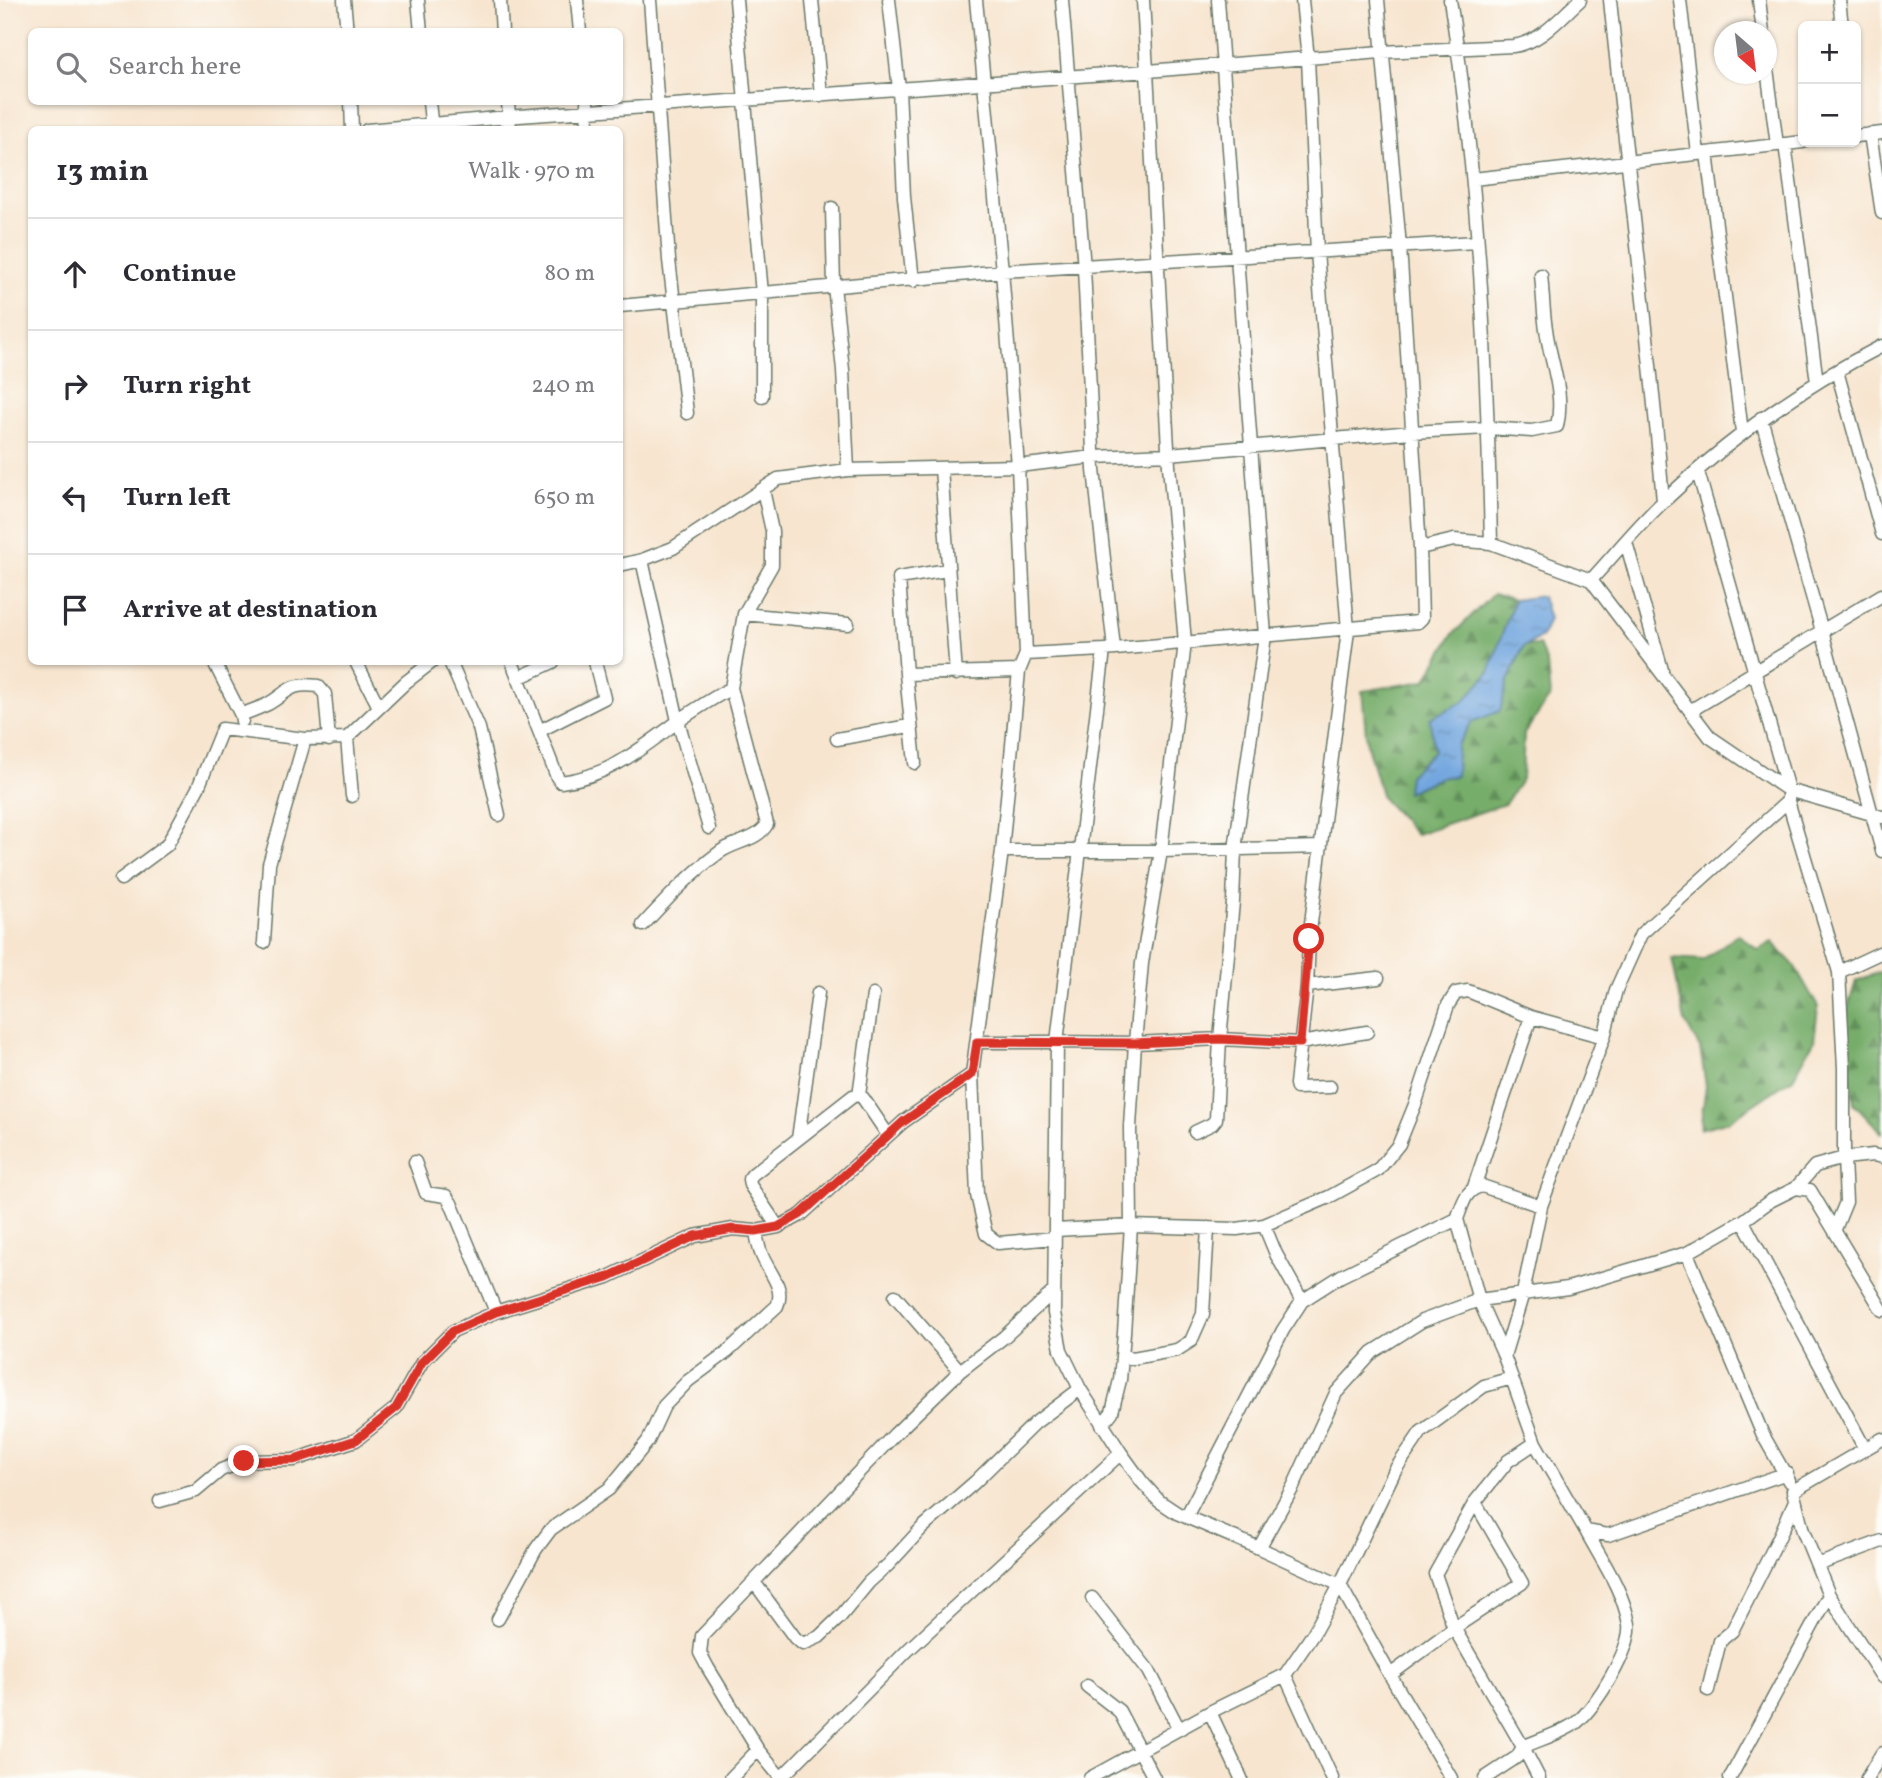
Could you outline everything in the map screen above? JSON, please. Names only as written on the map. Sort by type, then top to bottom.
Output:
[{"type":"street","points":[[344,0],[347,28]]},
{"type":"street","points":[[418,0],[421,28]]},
{"type":"street","points":[[499,0],[502,28]]},
{"type":"street","points":[[577,0],[580,28]]},
{"type":"street","points":[[650,0],[672,301],[687,413]]},
{"type":"street","points":[[736,0],[762,294],[762,396]]},
{"type":"street","points":[[812,0],[821,95]]},
{"type":"street","points":[[889,0],[899,89],[904,197],[913,281]]},
{"type":"street","points":[[976,0],[1018,466],[1026,654],[1020,671],[1002,852],[972,1074],[976,1195],[986,1234],[998,1243],[1131,1226],[1237,1229],[1264,1225],[1329,1197],[1378,1170],[1399,1144],[1448,1005],[1457,993],[1468,991],[1531,1017],[1604,1037]]},
{"type":"street","points":[[1062,0],[1084,268],[1094,457],[1109,649],[1079,852],[1057,1042],[1053,1292],[1061,1350],[1102,1425],[1159,1501],[1186,1517],[1340,1585],[1451,1778]]},
{"type":"street","points":[[1102,1425],[1112,1412],[1122,1356],[1131,1226],[1130,1127],[1142,963],[1161,851],[1185,642],[1169,454],[1143,0]]},
{"type":"street","points":[[1195,1132],[1212,1124],[1216,1119],[1220,1039],[1234,902],[1235,849],[1265,636],[1218,0]]},
{"type":"street","points":[[1302,0],[1308,59],[1317,252],[1348,630],[1309,939],[1307,986],[1296,1084],[1297,1088],[1330,1087]]},
{"type":"street","points":[[1026,654],[1348,630],[1418,622],[1422,618],[1420,548],[1400,247],[1378,0]]},
{"type":"street","points":[[1450,0],[1473,179],[1488,429],[1491,543]]},
{"type":"street","points":[[458,126],[510,124],[587,106],[657,107],[1381,52],[1524,45],[1536,39],[1580,0]]},
{"type":"street","points":[[1610,0],[1663,501]]},
{"type":"street","points":[[1680,0],[1742,432]]},
{"type":"street","points":[[1759,0],[1762,21]]},
{"type":"street","points":[[1839,0],[1841,21]]},
{"type":"street","points":[[1770,84],[1817,382]]},
{"type":"street","points":[[351,105],[352,126]]},
{"type":"street","points":[[429,105],[432,126]]},
{"type":"street","points":[[508,105],[510,124]]},
{"type":"street","points":[[587,106],[589,126]]},
{"type":"street","points":[[1876,134],[1882,212]]},
{"type":"street","points":[[1473,179],[1798,142]]},
{"type":"street","points":[[832,208],[834,286],[843,370],[848,470]]},
{"type":"street","points":[[623,306],[1002,271],[1476,242]]},
{"type":"street","points":[[623,564],[673,548],[778,479],[848,470],[1018,466],[1094,457],[1169,454],[1411,432],[1488,429],[1532,431],[1557,426],[1560,415],[1559,389],[1546,331],[1541,275]]},
{"type":"street","points":[[1591,580],[1663,501],[1742,432],[1817,382],[1882,345]]},
{"type":"street","points":[[1837,371],[1882,534]]},
{"type":"street","points":[[1761,418],[1877,816],[1882,851]]},
{"type":"street","points":[[941,468],[956,674]]},
{"type":"street","points":[[1698,471],[1839,972],[1846,1202],[1835,1229]]},
{"type":"street","points":[[643,925],[690,876],[722,850],[759,833],[766,824],[731,688],[744,614],[772,565],[772,531],[763,490]]},
{"type":"street","points":[[1420,548],[1454,540],[1491,543],[1591,580],[1710,737],[1788,796],[1877,816]]},
{"type":"street","points":[[1626,542],[1664,677]]},
{"type":"street","points":[[642,560],[678,721],[709,828]]},
{"type":"street","points":[[915,763],[909,726],[899,578],[947,570]]},
{"type":"street","points":[[1690,711],[1882,595]]},
{"type":"street","points":[[744,614],[848,624]]},
{"type":"street","points":[[216,665],[242,715],[243,732]]},
{"type":"street","points":[[358,665],[379,707]]},
{"type":"street","points":[[451,665],[479,728],[499,816]]},
{"type":"street","points":[[513,665],[561,782],[614,767],[678,721],[731,688]]},
{"type":"street","points":[[518,678],[546,665]]},
{"type":"street","points":[[538,730],[604,698],[596,665]]},
{"type":"street","points":[[121,878],[167,845],[198,788],[222,729],[329,740],[347,738],[419,666]]},
{"type":"street","points":[[906,674],[1020,671]]},
{"type":"street","points":[[242,715],[269,704],[285,690],[304,684],[318,686],[325,694],[329,740]]},
{"type":"street","points":[[837,739],[909,726]]},
{"type":"street","points":[[264,942],[269,864],[304,738]]},
{"type":"street","points":[[347,738],[352,796]]},
{"type":"street","points":[[1504,1356],[1523,1293],[1541,1206],[1604,1037],[1616,990],[1641,934],[1788,796]]},
{"type":"street","points":[[1002,852],[1321,847]]},
{"type":"street","points":[[1839,972],[1882,952]]},
{"type":"street","points":[[1307,986],[1378,978]]},
{"type":"street","points":[[798,1139],[818,993]]},
{"type":"street","points":[[873,995],[859,1095],[888,1135]]},
{"type":"street","points":[[1485,1778],[1517,1757],[1524,1747],[1577,1722],[1592,1705],[1621,1659],[1629,1627],[1620,1594],[1535,1443],[1504,1356],[1479,1300],[1457,1219],[1467,1193],[1474,1187],[1531,1017]]},
{"type":"street","points":[[977,1042],[1135,1043],[1220,1039],[1300,1043],[1367,1032]]},
{"type":"street","points":[[160,1501],[196,1491],[221,1470],[244,1461],[294,1460],[356,1440],[396,1408],[422,1362],[453,1331],[496,1312],[608,1277],[695,1236],[733,1229],[756,1231],[778,1227],[801,1214],[903,1122],[972,1074]]},
{"type":"street","points":[[778,1227],[750,1185],[749,1179],[853,1096],[859,1095]]},
{"type":"street","points":[[1259,1548],[1293,1486],[1336,1393],[1373,1352],[1412,1327],[1479,1300],[1568,1288],[1687,1253],[1743,1221],[1770,1201],[1796,1188],[1815,1166],[1844,1158],[1874,1155],[1882,1157]]},
{"type":"street","points":[[415,1162],[426,1193],[446,1196],[451,1203],[496,1312]]},
{"type":"street","points":[[1474,1187],[1482,1186],[1541,1206]]},
{"type":"street","points":[[1796,1188],[1810,1190],[1882,1310]]},
{"type":"street","points":[[1186,1517],[1283,1330],[1302,1301],[1341,1276],[1457,1219]]},
{"type":"street","points":[[1743,1221],[1865,1449]]},
{"type":"street","points":[[1264,1225],[1276,1254],[1302,1301]]},
{"type":"street","points":[[1122,1356],[1132,1358],[1177,1350],[1191,1341],[1203,1314],[1208,1228]]},
{"type":"street","points":[[498,1619],[536,1549],[551,1529],[609,1489],[648,1441],[664,1406],[688,1381],[727,1352],[777,1306],[781,1298],[779,1289],[761,1255],[756,1231]]},
{"type":"street","points":[[1687,1253],[1763,1435],[1787,1473],[1793,1497],[1829,1595],[1882,1677]]},
{"type":"street","points":[[1053,1292],[1004,1337],[960,1371],[895,1434],[702,1636],[700,1653],[758,1750],[781,1778],[908,1650],[1121,1453]]},
{"type":"street","points":[[895,1296],[960,1371]]},
{"type":"street","points":[[1090,1778],[1210,1712],[1285,1675],[1313,1634],[1340,1585],[1395,1470],[1421,1432],[1484,1386],[1512,1378]]},
{"type":"street","points":[[754,1582],[795,1638],[803,1644],[810,1642],[840,1617],[869,1582],[922,1528],[975,1482],[1035,1423],[1080,1389]]},
{"type":"street","points":[[1707,1690],[1720,1642],[1732,1631],[1782,1533],[1793,1497],[1882,1439]]},
{"type":"street","points":[[1535,1443],[1508,1461],[1475,1502],[1434,1574],[1454,1628],[1524,1747],[1539,1778]]},
{"type":"street","points":[[1586,1531],[1608,1535],[1787,1473]]},
{"type":"street","points":[[1390,1675],[1522,1583],[1475,1502]]},
{"type":"street","points":[[1817,1565],[1882,1541]]},
{"type":"street","points":[[1730,1778],[1829,1595]]},
{"type":"street","points":[[1092,1598],[1149,1671],[1179,1729]]},
{"type":"street","points":[[1285,1675],[1332,1778]]},
{"type":"street","points":[[1087,1686],[1119,1711],[1154,1778]]},
{"type":"street","points":[[1210,1712],[1241,1778]]},
{"type":"street","points":[[732,1778],[758,1750]]},
{"type":"street","points":[[1867,1778],[1882,1753]]},
{"type":"green space","points":[[1493,594],[1514,600],[1489,673],[1463,702],[1430,718],[1434,751],[1409,775],[1408,792],[1441,777],[1455,776],[1457,745],[1472,721],[1500,710],[1507,683],[1524,646],[1539,645],[1547,663],[1550,697],[1524,734],[1522,779],[1505,804],[1416,834],[1382,798],[1367,745],[1362,691],[1425,681],[1452,635]]},
{"type":"green space","points":[[1738,934],[1758,950],[1772,942],[1794,965],[1818,1007],[1814,1041],[1793,1078],[1729,1121],[1700,1129],[1706,1086],[1700,1048],[1685,1022],[1672,958],[1703,960]]},
{"type":"green space","points":[[1882,971],[1882,1133],[1854,1103],[1842,1026],[1856,981]]},
{"type":"water","points":[[1542,596],[1549,619],[1542,637],[1523,647],[1507,683],[1500,711],[1472,722],[1457,745],[1456,776],[1441,777],[1407,792],[1409,775],[1434,751],[1430,718],[1463,702],[1489,673],[1514,600]]},
{"type":"route","points":[[244,1461],[294,1460],[356,1440],[396,1408],[422,1362],[453,1331],[496,1312],[608,1277],[695,1236],[733,1229],[756,1231],[778,1227],[801,1214],[903,1122],[972,1074],[977,1042],[1135,1043],[1220,1039],[1300,1043],[1309,939]]}]
